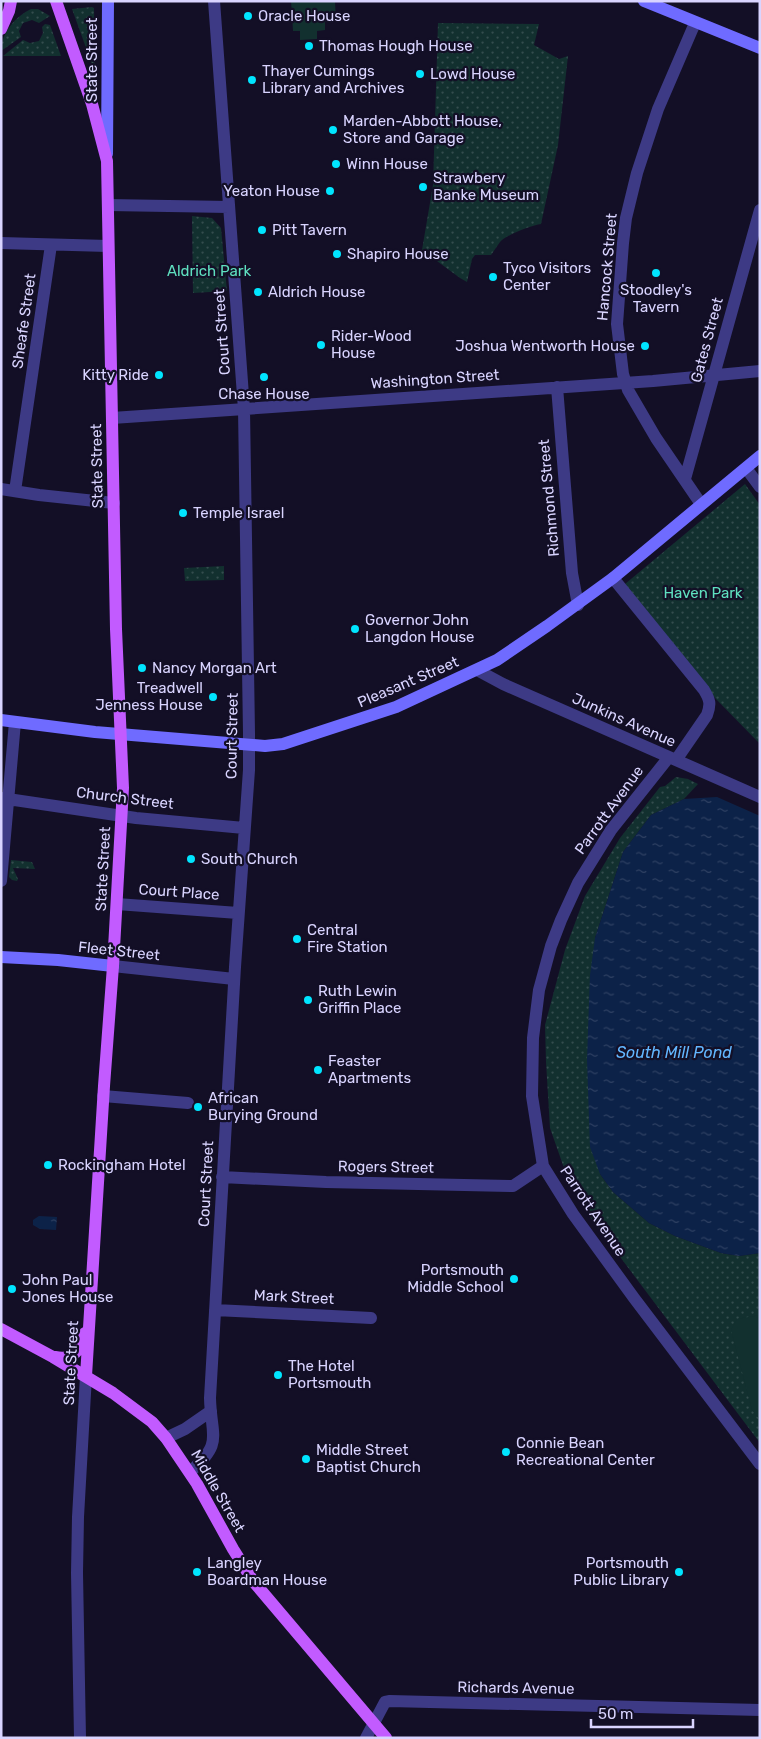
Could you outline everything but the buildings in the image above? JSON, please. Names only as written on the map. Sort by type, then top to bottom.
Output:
[{"type":"main road","points":[[1,29],[10,6],[15,6],[24,1]]},
{"type":"main road","name":"State Street","points":[[86,1376],[123,788],[120,734],[108,246],[108,1]]},
{"type":"main road","points":[[53,2],[92,104],[107,161]]},
{"type":"main road","points":[[649,2],[760,48]]},
{"type":"main road","name":"Pleasant Street","points":[[1,720],[120,734],[249,746],[274,746],[368,718],[418,698],[497,660],[613,578],[760,456]]},
{"type":"main road","name":"Fleet Street","points":[[1,957],[58,960],[113,966]]},
{"type":"main road","points":[[53,1357],[64,1359],[72,1356],[80,1348],[90,1321]]},
{"type":"main road","name":"Middle Street","points":[[1,1330],[86,1376],[130,1404],[152,1422],[190,1472],[253,1581],[386,1738]]},
{"type":"street","name":"Court Street","points":[[190,1472],[204,1459],[214,1443],[210,1411],[215,1310],[238,913],[249,770],[244,409],[214,1]]},
{"type":"street","name":"Hancock Street","points":[[696,23],[658,108],[642,155],[626,218],[617,324],[625,382],[651,430],[700,504]]},
{"type":"street","points":[[108,205],[229,207]]},
{"type":"street","name":"Gates Street","points":[[685,479],[760,210]]},
{"type":"street","points":[[1,243],[108,246]]},
{"type":"street","name":"Sheafe Street","points":[[15,491],[51,244]]},
{"type":"street","name":"Washington Street","points":[[112,418],[625,382],[653,382],[760,371]]},
{"type":"street","name":"Richmond Street","points":[[557,388],[572,573],[578,604]]},
{"type":"street","points":[[746,468],[760,488]]},
{"type":"street","points":[[1,489],[114,503]]},
{"type":"street","name":"Parrott Avenue","points":[[613,578],[704,690],[710,700],[710,707],[707,715],[672,759],[631,804],[601,846],[578,884],[560,920],[539,990],[532,1061],[532,1096],[543,1166],[573,1214],[760,1464]]},
{"type":"street","name":"Junkins Avenue","points":[[476,670],[503,684],[760,797]]},
{"type":"street","points":[[1,881],[5,798],[15,722]]},
{"type":"street","name":"Church Street","points":[[5,798],[122,816],[244,828]]},
{"type":"street","name":"Court Place","points":[[117,904],[238,913]]},
{"type":"street","name":"Fleet Street","points":[[113,966],[234,979]]},
{"type":"street","points":[[104,1096],[188,1103]]},
{"type":"street","name":"Rogers Street","points":[[222,1177],[326,1182],[513,1186],[543,1166]]},
{"type":"street","name":"Mark Street","points":[[215,1310],[370,1318]]},
{"type":"street","name":"State Street","points":[[80,1738],[77,1573],[78,1509],[86,1376]]},
{"type":"street","points":[[166,1438],[185,1429],[210,1411]]},
{"type":"street","name":"Richards Avenue","points":[[373,1724],[384,1702],[390,1701],[760,1710]]},
{"type":"street","points":[[366,1738],[373,1724]]},
{"type":"green space","points":[[291,1],[335,1],[336,22],[325,22],[325,30],[317,31],[317,39],[300,40],[300,31],[293,31]]},
{"type":"green space","points":[[94,8],[95,66],[93,67],[72,9]]},
{"type":"green space","points":[[31,9],[38,9],[50,16],[39,23],[32,20],[23,23],[19,31],[21,37],[1,51],[4,38],[10,26]]},
{"type":"green space","points":[[438,23],[539,24],[534,45],[559,59],[568,56],[558,145],[541,224],[508,236],[500,242],[491,255],[475,255],[472,259],[467,282],[422,250],[433,185]]},
{"type":"green space","points":[[45,24],[50,25],[61,56],[3,56],[23,40],[30,43],[39,41],[43,33],[42,27]]},
{"type":"green space","name":"Aldrich Park","points":[[192,216],[212,218],[221,228],[227,291],[193,293]]},
{"type":"green space","name":"Haven Park","points":[[745,484],[760,505],[760,744],[715,698],[625,584]]},
{"type":"green space","points":[[224,566],[224,580],[185,581],[184,568]]},
{"type":"green space","points":[[676,777],[688,779],[698,784],[684,799],[651,815],[623,852],[595,938],[600,1174],[613,1192],[649,1223],[675,1236],[721,1253],[739,1256],[760,1253],[760,1443],[584,1209],[564,1168],[550,1128],[545,1025],[565,950],[585,896],[620,838],[660,787],[665,786]]},
{"type":"green space","points":[[11,860],[32,862],[35,869],[13,868],[18,879],[17,881],[12,880],[9,877]]},
{"type":"green space","points":[[760,1315],[760,1420],[752,1410],[731,1330],[737,1319]]},
{"type":"water","name":"South Mill Pond","points":[[717,797],[760,816],[760,1253],[739,1256],[721,1253],[675,1236],[649,1223],[613,1192],[600,1174],[590,1147],[587,1060],[590,975],[595,938],[623,852],[651,815],[684,799]]},
{"type":"water","points":[[39,1216],[57,1217],[56,1230],[40,1229],[33,1225],[33,1220]]},
{"type":"place","name":"Oracle House","points":[[248,16]]},
{"type":"place","name":"Thomas Hough House","points":[[309,46]]},
{"type":"place","name":"Lowd House","points":[[420,74]]},
{"type":"place","name":"Thayer Cumings Library and Archives","points":[[252,80]]},
{"type":"place","name":"Marden-Abbott House, Store and Garage","points":[[333,130]]},
{"type":"place","name":"Winn House","points":[[336,164]]},
{"type":"place","name":"Strawbery Banke Museum","points":[[423,187]]},
{"type":"place","name":"Yeaton House","points":[[330,191]]},
{"type":"place","name":"Pitt Tavern","points":[[262,230]]},
{"type":"place","name":"Shapiro House","points":[[337,254]]},
{"type":"place","name":"Stoodley's Tavern","points":[[656,273]]},
{"type":"place","name":"Tyco Visitors Center","points":[[493,277]]},
{"type":"place","name":"Aldrich House","points":[[258,292]]},
{"type":"place","name":"Rider-Wood House","points":[[321,345]]},
{"type":"place","name":"Joshua Wentworth House","points":[[645,346]]},
{"type":"place","name":"Kitty Ride","points":[[159,375]]},
{"type":"place","name":"Chase House","points":[[264,377]]},
{"type":"place","name":"Temple Israel","points":[[183,513]]},
{"type":"place","name":"Governor John Langdon House","points":[[355,629]]},
{"type":"place","name":"Nancy Morgan Art","points":[[142,668]]},
{"type":"place","name":"Treadwell Jenness House","points":[[213,697]]},
{"type":"place","name":"South Church","points":[[191,859]]},
{"type":"place","name":"Central Fire Station","points":[[297,939]]},
{"type":"place","name":"Ruth Lewin Griffin Place","points":[[308,1000]]},
{"type":"place","name":"Feaster Apartments","points":[[318,1070]]},
{"type":"place","name":"African Burying Ground","points":[[198,1107]]},
{"type":"place","name":"Rockingham Hotel","points":[[48,1165]]},
{"type":"place","name":"Portsmouth Middle School","points":[[514,1279]]},
{"type":"place","name":"John Paul Jones House","points":[[12,1289]]},
{"type":"place","name":"The Hotel Portsmouth","points":[[278,1375]]},
{"type":"place","name":"Connie Bean Recreational Center","points":[[506,1452]]},
{"type":"place","name":"Middle Street Baptist Church","points":[[306,1459]]},
{"type":"place","name":"Langley Boardman House","points":[[197,1572]]},
{"type":"place","name":"Portsmouth Public Library","points":[[679,1572]]}]
